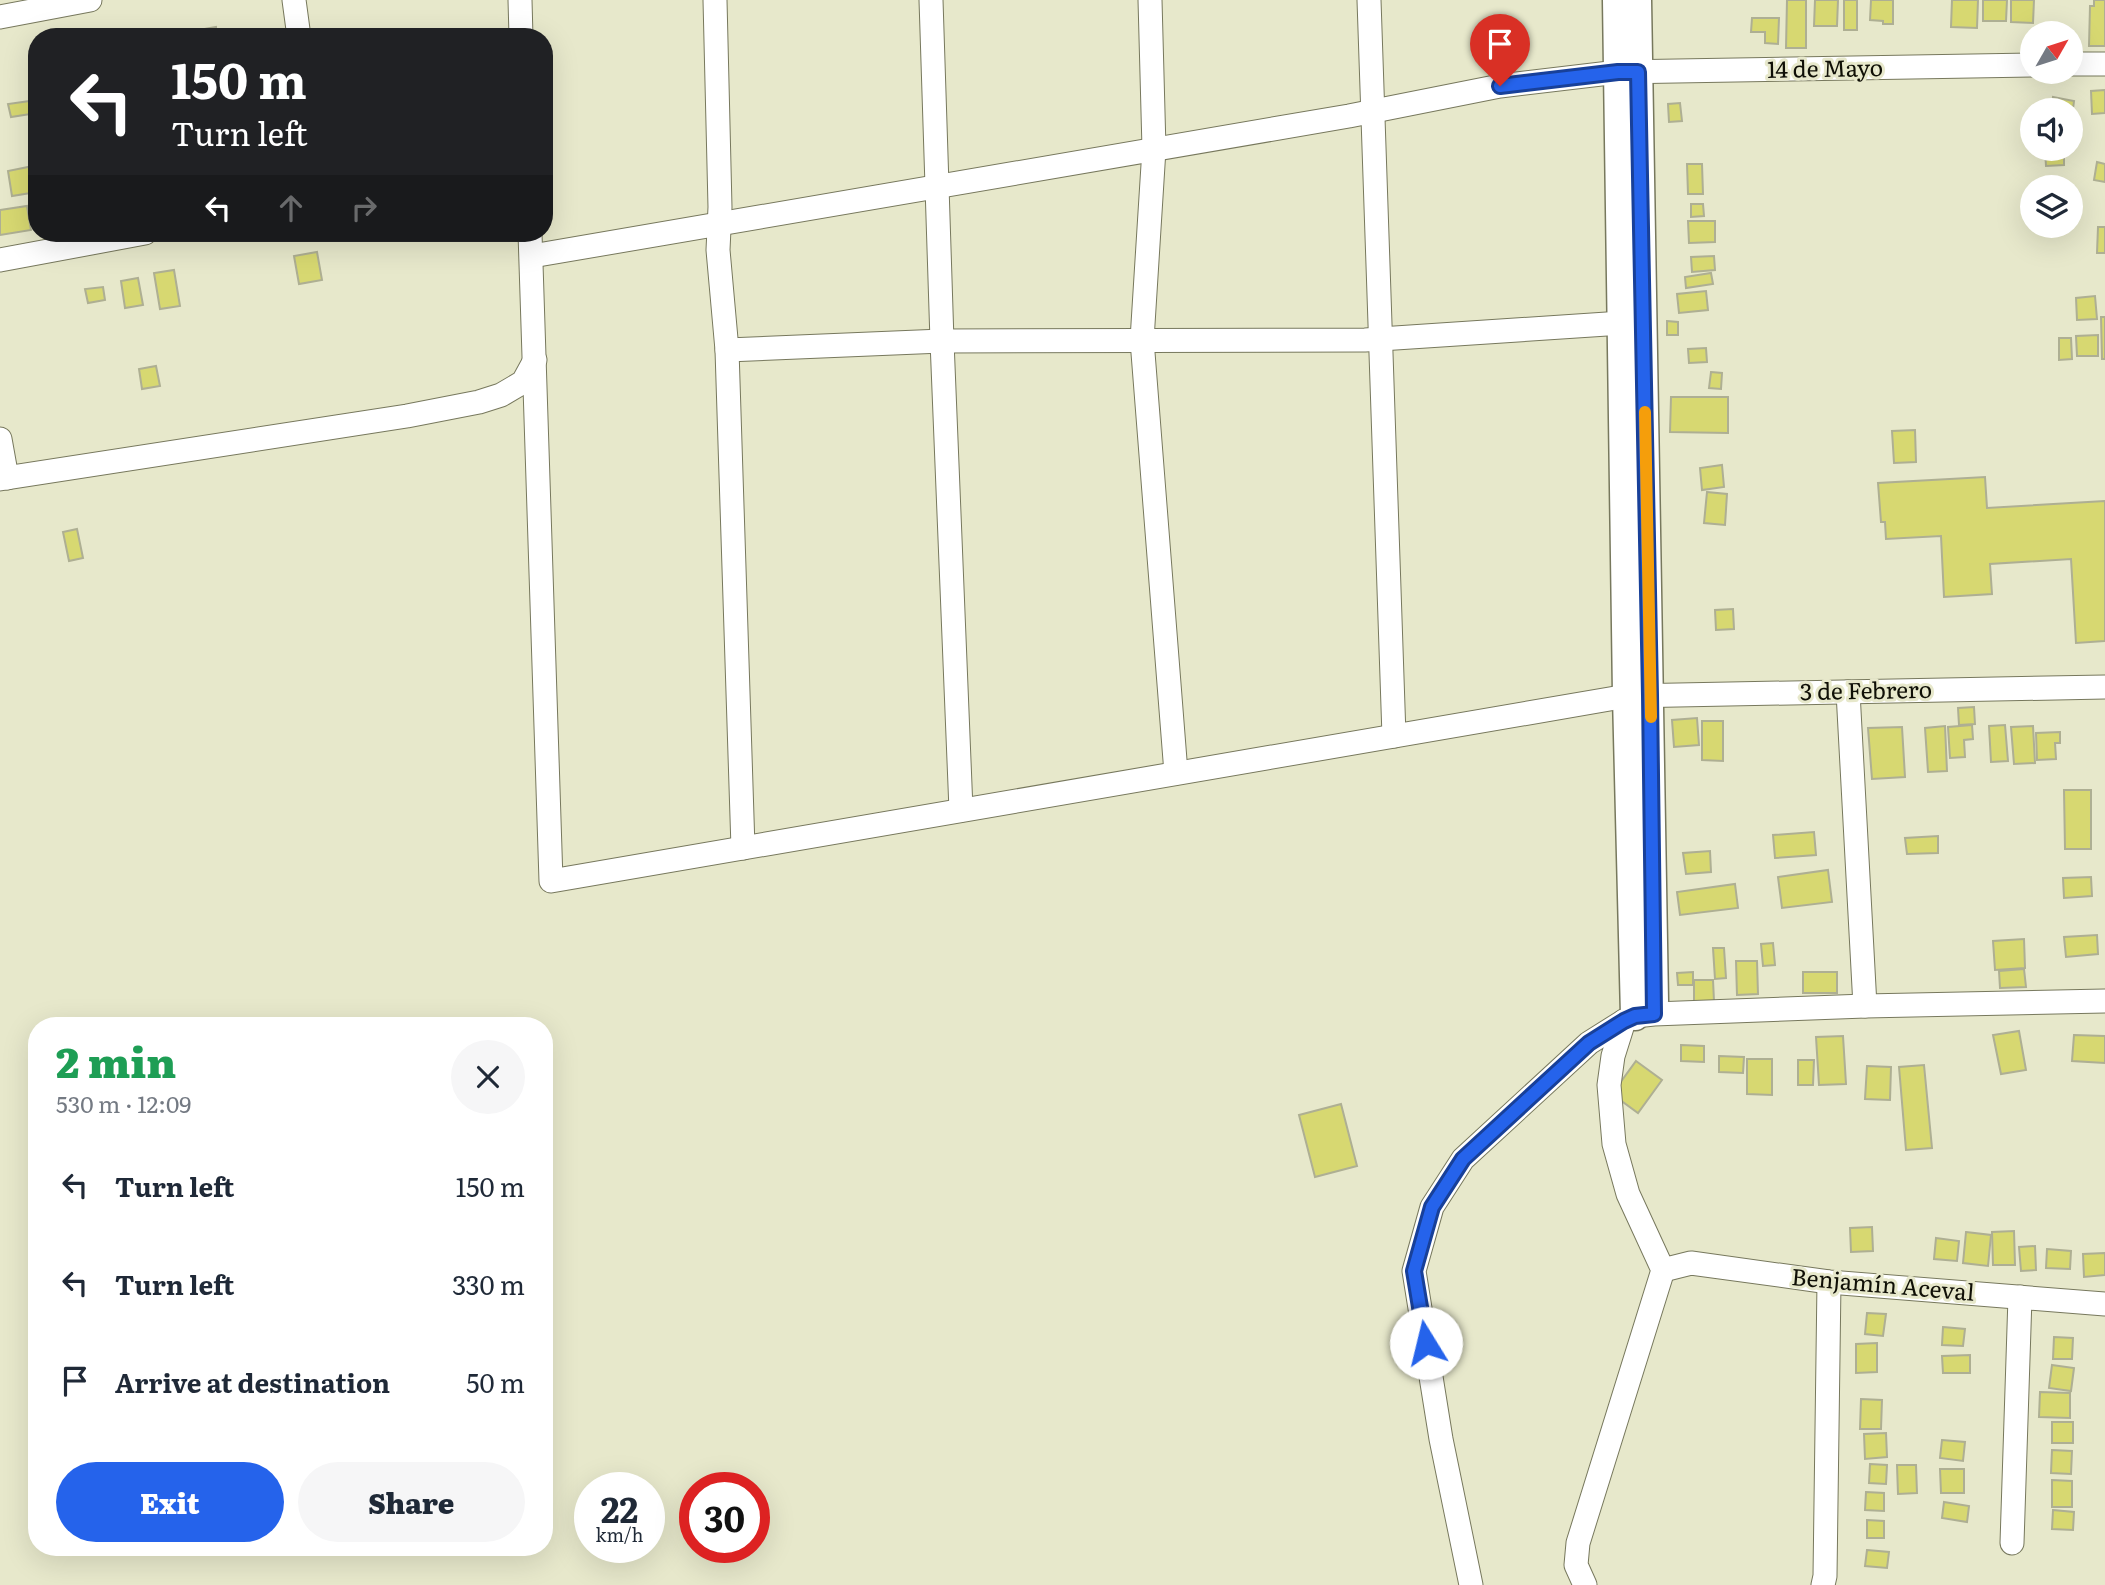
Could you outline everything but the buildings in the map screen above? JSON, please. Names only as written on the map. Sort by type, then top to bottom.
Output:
[{"type":"street","points":[[0,16],[90,0]]},
{"type":"street","points":[[294,0],[298,28]]},
{"type":"street","points":[[520,0],[521,28]]},
{"type":"street","points":[[715,0],[718,250],[727,350],[743,848]]},
{"type":"street","points":[[931,0],[961,810]]},
{"type":"street","points":[[1150,0],[1154,149],[1142,340],[1176,773]]},
{"type":"street","points":[[1370,0],[1394,736]]},
{"type":"street","points":[[1585,1585],[1576,1565],[1578,1544],[1663,1270],[1628,1194],[1614,1144],[1609,1085],[1613,1056],[1638,1017],[1639,695],[1628,72],[1617,0]]},
{"type":"street","points":[[1637,0],[1628,72],[1622,323],[1639,695]]},
{"type":"street","points":[[2083,64],[2105,64]]},
{"type":"street","name":"14 de Mayo","points":[[531,256],[1373,111],[1500,86],[1628,72],[2020,65]]},
{"type":"street","points":[[0,260],[97,242]]},
{"type":"street","points":[[0,439],[4,478],[407,416],[480,402],[501,395],[523,382],[535,360],[530,242]]},
{"type":"street","points":[[727,350],[942,341],[1381,339],[1622,323]]},
{"type":"street","name":"3 de Febrero","points":[[535,360],[551,881],[1639,695],[2105,687]]},
{"type":"street","points":[[1848,692],[1865,1006]]},
{"type":"street","points":[[1471,1585],[1441,1439],[1414,1271],[1432,1207],[1463,1159],[1589,1043],[1638,1017],[1865,1006],[2105,1002]]},
{"type":"street","name":"Benjamín Aceval","points":[[1663,1270],[1691,1263],[1829,1282],[2105,1304]]},
{"type":"street","points":[[1823,1585],[1829,1282]]},
{"type":"street","points":[[2012,1542],[2020,1297]]},
{"type":"slow traffic","points":[[1645,412],[1651,717]]},
{"type":"route","points":[[1426,1343],[1414,1271],[1432,1207],[1463,1159],[1589,1043],[1635,1016],[1654,1014],[1638,72],[1500,86]]}]
